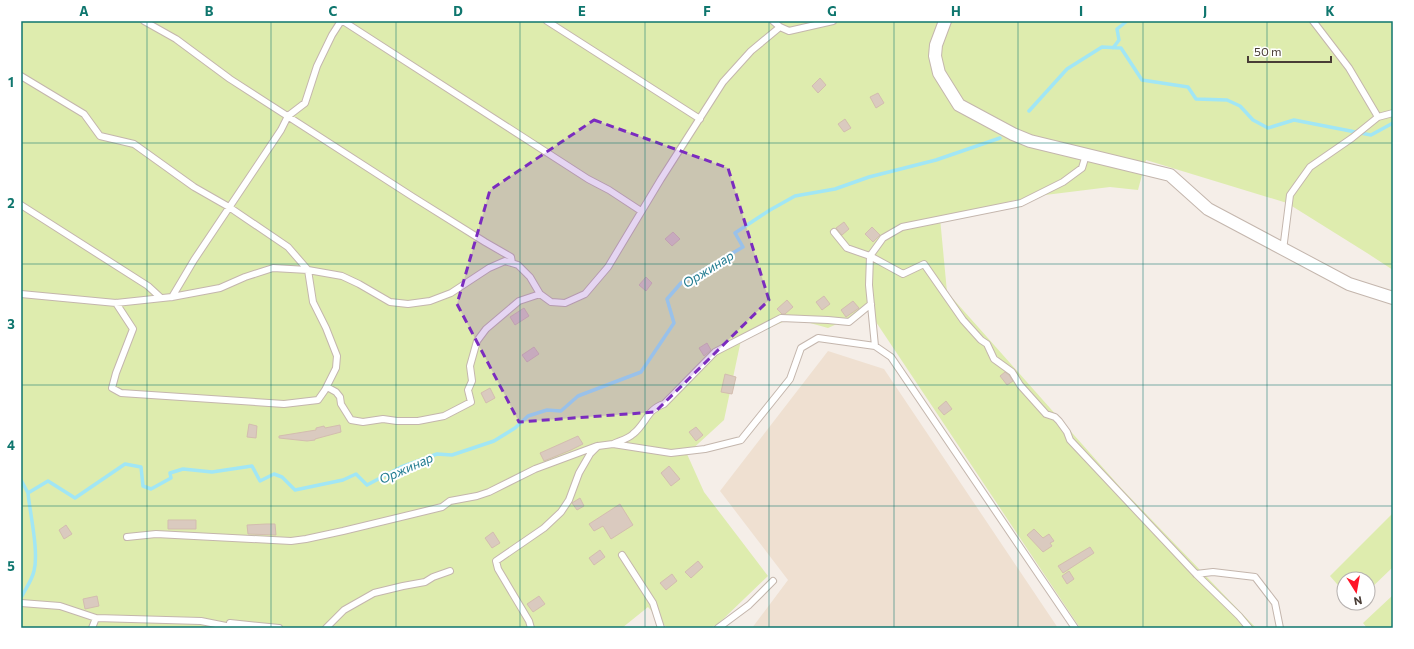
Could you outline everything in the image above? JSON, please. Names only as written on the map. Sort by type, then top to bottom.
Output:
[{"type":"street","points":[[945,21],[936,45],[935,56],[939,73],[959,105],[1013,134],[1030,141],[1170,175],[1208,209],[1349,284],[1393,298]]},
{"type":"lane","points":[[144,21],[176,39],[230,79],[413,197],[511,257],[512,263]]},
{"type":"lane","points":[[172,297],[194,260],[281,130],[288,116],[304,103],[317,66],[332,35],[342,21],[582,175],[609,190],[641,211]]},
{"type":"lane","points":[[547,21],[700,119]]},
{"type":"lane","points":[[773,21],[780,28],[789,31],[833,21]]},
{"type":"lane","points":[[1313,21],[1349,68],[1378,117]]},
{"type":"lane","points":[[22,295],[116,303],[172,297],[220,288],[245,277],[273,268],[308,270],[342,276],[390,302],[408,304],[430,301],[450,293],[489,268],[505,261],[518,265],[530,277],[540,294],[551,302],[565,303],[585,294],[608,267],[641,211],[723,82],[751,51],[780,28]]},
{"type":"lane","points":[[21,76],[84,114],[100,136],[134,144],[194,187],[229,207],[288,247],[308,270],[313,302],[326,328],[337,356],[336,368],[327,387],[318,400],[284,404],[121,393],[112,388],[116,372],[132,329],[116,303]]},
{"type":"lane","points":[[1283,250],[1290,194],[1310,167],[1352,138],[1378,117],[1393,114]]},
{"type":"lane","points":[[875,346],[869,285],[870,256],[883,238],[902,227],[1021,204],[1063,182],[1082,168],[1086,155]]},
{"type":"lane","points":[[21,205],[148,286],[161,298]]},
{"type":"lane","points":[[834,232],[847,248],[870,256],[903,274],[924,264],[963,320],[980,340],[986,344],[994,359],[1012,372],[1020,385],[1046,414],[1055,417],[1064,427],[1070,440],[1249,628]]},
{"type":"lane","points":[[327,387],[336,392],[340,397],[341,404],[351,420],[363,422],[383,419],[418,420],[444,416],[471,402],[468,390],[472,381],[470,366],[477,341],[486,329],[520,302],[540,294]]},
{"type":"lane","points":[[613,444],[633,435],[656,406],[664,404],[715,352],[781,318],[849,322],[871,304]]},
{"type":"lane","points":[[127,537],[156,534],[291,541],[306,539],[394,520],[442,507],[450,501],[477,496],[489,492],[536,469],[598,446],[613,444],[671,453],[705,449],[740,440],[790,379],[800,348],[818,338],[875,346],[891,357],[1075,628]]},
{"type":"lane","points":[[530,628],[529,621],[498,570],[496,561],[544,528],[561,512],[569,500],[580,473],[590,454],[598,446]]},
{"type":"lane","points":[[622,555],[654,603],[661,628]]},
{"type":"lane","points":[[326,628],[344,610],[374,593],[425,582],[433,577],[450,571]]},
{"type":"lane","points":[[1196,574],[1213,572],[1255,578],[1275,603],[1280,628]]},
{"type":"lane","points":[[718,628],[749,605],[774,581]]},
{"type":"lane","points":[[21,603],[60,606],[96,618],[201,621],[279,628]]},
{"type":"lane","points":[[92,628],[96,618]]},
{"type":"lane","points":[[201,621],[236,628]]},
{"type":"highlighted area","points":[[594,120],[728,168],[769,300],[655,412],[519,422],[457,304],[490,190]]},
{"type":"shaded area","points":[[828,351],[884,369],[1058,628],[752,628],[788,580],[720,491]]},
{"type":"green space","points":[[21,21],[1393,21],[1393,270],[1287,203],[1146,160],[1138,190],[1110,187],[1029,197],[940,218],[947,292],[1121,488],[1256,628],[1080,628],[868,310],[828,328],[792,318],[741,340],[724,420],[687,454],[704,492],[768,576],[718,624],[710,628],[667,628],[648,607],[622,628],[21,628]]},
{"type":"green space","points":[[1393,513],[1393,567],[1376,583],[1376,571],[1336,571],[1336,583],[1330,576]]},
{"type":"green space","points":[[1393,595],[1393,628],[1367,628],[1363,623]]},
{"type":"building","points":[[820,78],[826,85],[818,93],[812,86]]},
{"type":"building","points":[[878,93],[884,103],[876,108],[870,97]]},
{"type":"building","points":[[845,119],[851,128],[844,132],[838,124]]},
{"type":"building","points":[[844,222],[849,229],[842,235],[836,228]]},
{"type":"building","points":[[872,227],[880,235],[873,242],[865,234]]},
{"type":"building","points":[[673,232],[680,239],[672,246],[665,239]]},
{"type":"building","points":[[646,277],[652,283],[646,291],[639,285]]},
{"type":"building","points":[[824,296],[830,304],[822,310],[816,302]]},
{"type":"building","points":[[787,300],[793,307],[785,314],[782,314],[777,309]]},
{"type":"building","points":[[853,301],[859,308],[846,317],[841,310]]},
{"type":"building","points":[[524,308],[529,316],[515,325],[510,317]]},
{"type":"building","points":[[707,343],[711,350],[704,356],[699,348]]},
{"type":"building","points":[[534,347],[539,354],[527,362],[522,355]]},
{"type":"building","points":[[1005,372],[1013,381],[1007,385],[1000,376]]},
{"type":"building","points":[[725,374],[736,377],[732,394],[721,392]]},
{"type":"building","points":[[490,388],[495,398],[486,403],[481,393]]},
{"type":"building","points":[[946,401],[952,409],[944,415],[938,408]]},
{"type":"building","points":[[249,424],[257,426],[256,438],[247,437]]},
{"type":"building","points":[[340,425],[341,432],[315,440],[307,441],[279,438],[279,436],[316,430],[316,428],[324,426],[325,428]]},
{"type":"building","points":[[696,427],[703,435],[696,441],[689,432]]},
{"type":"building","points":[[578,436],[583,444],[544,461],[540,453]]},
{"type":"building","points":[[669,466],[680,479],[671,486],[661,473]]},
{"type":"building","points":[[580,498],[584,506],[577,510],[572,503]]},
{"type":"building","points":[[620,504],[633,525],[611,539],[603,526],[594,531],[589,524]]},
{"type":"building","points":[[168,520],[196,520],[196,529],[168,529]]},
{"type":"building","points":[[275,524],[276,535],[248,534],[247,525]]},
{"type":"building","points":[[66,525],[72,534],[64,539],[59,530]]},
{"type":"building","points":[[1034,529],[1043,538],[1049,534],[1054,541],[1050,543],[1052,546],[1043,552],[1027,535]]},
{"type":"building","points":[[493,532],[500,543],[492,548],[485,538]]},
{"type":"building","points":[[1090,547],[1094,553],[1063,573],[1058,566]]},
{"type":"building","points":[[600,550],[605,557],[594,565],[589,558]]},
{"type":"building","points":[[698,561],[703,567],[691,578],[685,572]]},
{"type":"building","points":[[1069,571],[1074,579],[1067,584],[1062,576]]},
{"type":"building","points":[[672,574],[677,581],[666,590],[660,583]]},
{"type":"building","points":[[97,596],[99,606],[85,609],[83,599]]},
{"type":"building","points":[[539,596],[545,604],[533,612],[527,604]]},
{"type":"waterway","points":[[1113,48],[1119,40],[1117,29],[1127,21]]},
{"type":"waterway","points":[[1029,111],[1067,69],[1102,47],[1121,48],[1142,80],[1188,87],[1196,99],[1227,100],[1240,106],[1253,120],[1268,128],[1294,120],[1371,135],[1393,123]]},
{"type":"waterway","name":"Оржинар","points":[[21,480],[28,493],[48,481],[75,498],[125,464],[141,467],[143,486],[151,489],[171,478],[170,473],[183,469],[212,472],[252,466],[260,481],[274,474],[282,477],[295,490],[343,480],[356,474],[367,485],[401,467],[437,454],[452,455],[494,441],[515,428],[528,416],[547,410],[561,411],[578,396],[641,372],[674,323],[667,299],[681,283],[743,247],[735,233],[770,210],[795,196],[835,189],[869,177],[936,160],[1000,138]]},
{"type":"waterway","points":[[22,596],[32,578],[35,563],[35,543],[28,493]]}]
